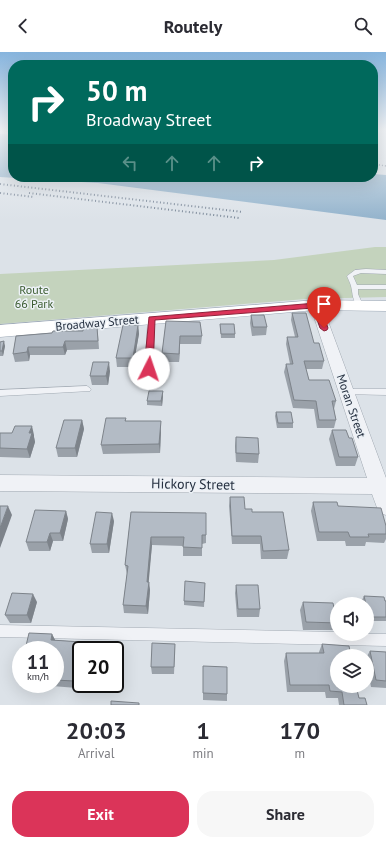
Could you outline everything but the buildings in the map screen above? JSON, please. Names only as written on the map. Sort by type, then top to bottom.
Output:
[{"type":"main road","name":"Broadway Street","points":[[0,331],[316,305],[386,306]]},
{"type":"street","name":"Moran Street","points":[[316,305],[346,392],[382,486],[386,507]]},
{"type":"street","name":"Hickory Street","points":[[0,483],[382,486]]},
{"type":"lane","points":[[360,306],[350,276],[352,273],[359,271],[386,272]]},
{"type":"lane","points":[[354,287],[386,288]]},
{"type":"lane","points":[[149,369],[152,318]]},
{"type":"lane","points":[[0,393],[87,390]]},
{"type":"lane","points":[[346,392],[386,392]]},
{"type":"lane","points":[[0,631],[386,640]]},
{"type":"green space","name":"Route 66 Park","points":[[375,247],[386,247],[386,297],[306,299],[0,324],[0,274],[274,260]]},
{"type":"water","points":[[0,159],[8,159],[8,177],[0,177]]},
{"type":"water","points":[[378,174],[386,175],[386,220],[82,182],[378,182]]},
{"type":"railway","points":[[378,165],[386,166]]},
{"type":"railway","points":[[0,184],[243,212]]},
{"type":"railway","points":[[0,193],[34,197]]},
{"type":"railway","points":[[29,193],[239,218]]},
{"type":"route","points":[[149,369],[152,318],[316,305],[324,328]]}]
